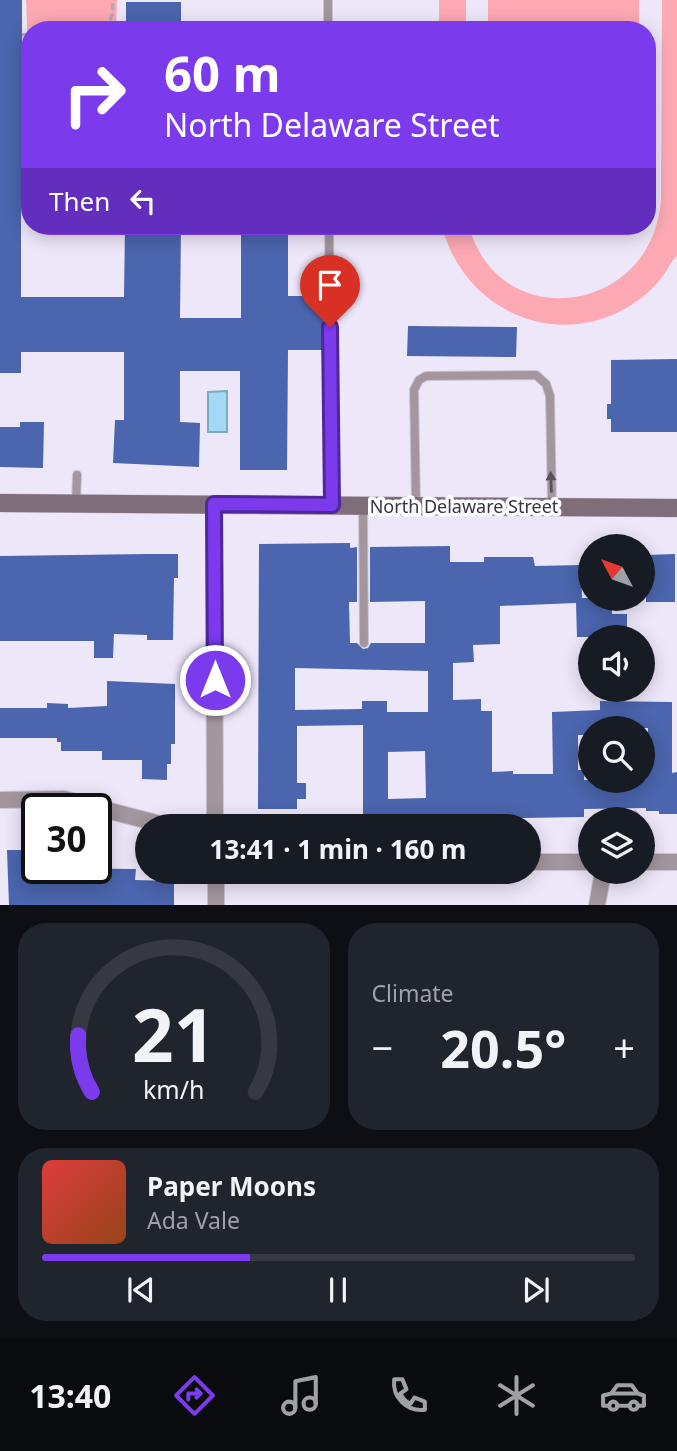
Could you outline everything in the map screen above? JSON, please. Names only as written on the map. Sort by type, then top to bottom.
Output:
[{"type":"main road","name":"North Delaware Street","points":[[0,503],[677,508]]},
{"type":"street","points":[[214,504],[215,814]]},
{"type":"street","points":[[0,800],[64,799],[135,817]]},
{"type":"street","points":[[541,862],[578,862]]},
{"type":"street","points":[[655,862],[677,862]]},
{"type":"street","points":[[216,884],[216,905]]},
{"type":"street","points":[[597,905],[601,884]]},
{"type":"lane","points":[[328,0],[328,21]]},
{"type":"lane","points":[[329,235],[332,505]]},
{"type":"lane","points":[[416,505],[414,390],[419,380],[426,376],[536,375],[545,384],[550,396],[552,506]]},
{"type":"lane","points":[[76,503],[77,475]]},
{"type":"lane","points":[[363,505],[364,643]]},
{"type":"path","points":[[110,21],[113,0]]},
{"type":"shaded area","points":[[26,0],[117,0],[116,21],[27,21]]},
{"type":"shaded area","points":[[439,0],[466,0],[466,21],[439,21]]},
{"type":"shaded area","points":[[488,0],[639,0],[639,21],[488,21]]},
{"type":"shaded area","points":[[662,0],[677,0],[677,256],[656,284],[621,311],[593,321],[564,325],[536,321],[510,312],[487,297],[467,278],[452,254],[445,235],[473,235],[485,261],[510,284],[540,296],[572,297],[604,288],[631,268],[652,235],[656,235],[656,220],[661,200]]},
{"type":"water","points":[[227,391],[227,432],[208,432],[208,392]]},
{"type":"building","points":[[0,0],[22,0],[21,297],[124,297],[125,235],[181,235],[180,318],[241,318],[241,235],[288,235],[288,296],[323,296],[324,350],[288,350],[287,470],[240,470],[240,371],[180,371],[180,422],[200,423],[199,467],[113,463],[115,420],[124,420],[124,352],[21,352],[21,373],[0,373]]},
{"type":"building","points":[[126,2],[181,2],[181,21],[126,21]]},
{"type":"building","points":[[408,326],[517,327],[516,357],[407,356]]},
{"type":"building","points":[[677,359],[677,432],[611,432],[611,419],[607,419],[607,404],[611,404],[611,360]]},
{"type":"building","points":[[20,422],[44,422],[43,468],[0,467],[0,427],[20,427]]},
{"type":"building","points":[[350,543],[350,548],[357,547],[357,602],[349,602],[350,643],[357,643],[363,649],[368,648],[371,643],[425,643],[425,601],[370,602],[370,547],[450,546],[450,562],[484,562],[484,557],[533,557],[535,566],[578,565],[578,611],[627,614],[627,625],[578,625],[577,637],[576,603],[500,606],[500,644],[473,645],[474,662],[453,663],[453,700],[481,699],[481,711],[492,711],[492,772],[553,774],[552,712],[600,710],[600,702],[672,702],[672,773],[677,772],[677,814],[659,814],[655,807],[578,807],[578,817],[541,818],[541,814],[363,814],[363,725],[297,726],[297,783],[306,783],[306,799],[297,799],[297,809],[258,809],[259,544]],"holes":[[[295,668],[428,671],[428,712],[387,712],[387,701],[362,701],[362,709],[295,710]],[[425,751],[426,798],[388,799],[388,752]]]},
{"type":"building","points":[[178,554],[178,578],[174,578],[173,640],[147,640],[147,635],[114,634],[113,658],[94,658],[94,641],[0,641],[0,556]]},
{"type":"building","points":[[675,554],[675,602],[655,602],[655,555]]},
{"type":"building","points":[[107,681],[175,684],[175,744],[171,744],[171,764],[167,764],[167,780],[142,779],[142,760],[102,760],[102,751],[61,751],[61,742],[57,742],[57,738],[0,738],[0,708],[47,708],[47,703],[68,704],[68,708],[107,706]]},
{"type":"building","points":[[7,850],[21,850],[21,884],[112,884],[112,869],[135,869],[135,884],[174,884],[174,905],[9,905]]},
{"type":"route","points":[[215,680],[214,504],[332,505],[330,327]]}]
